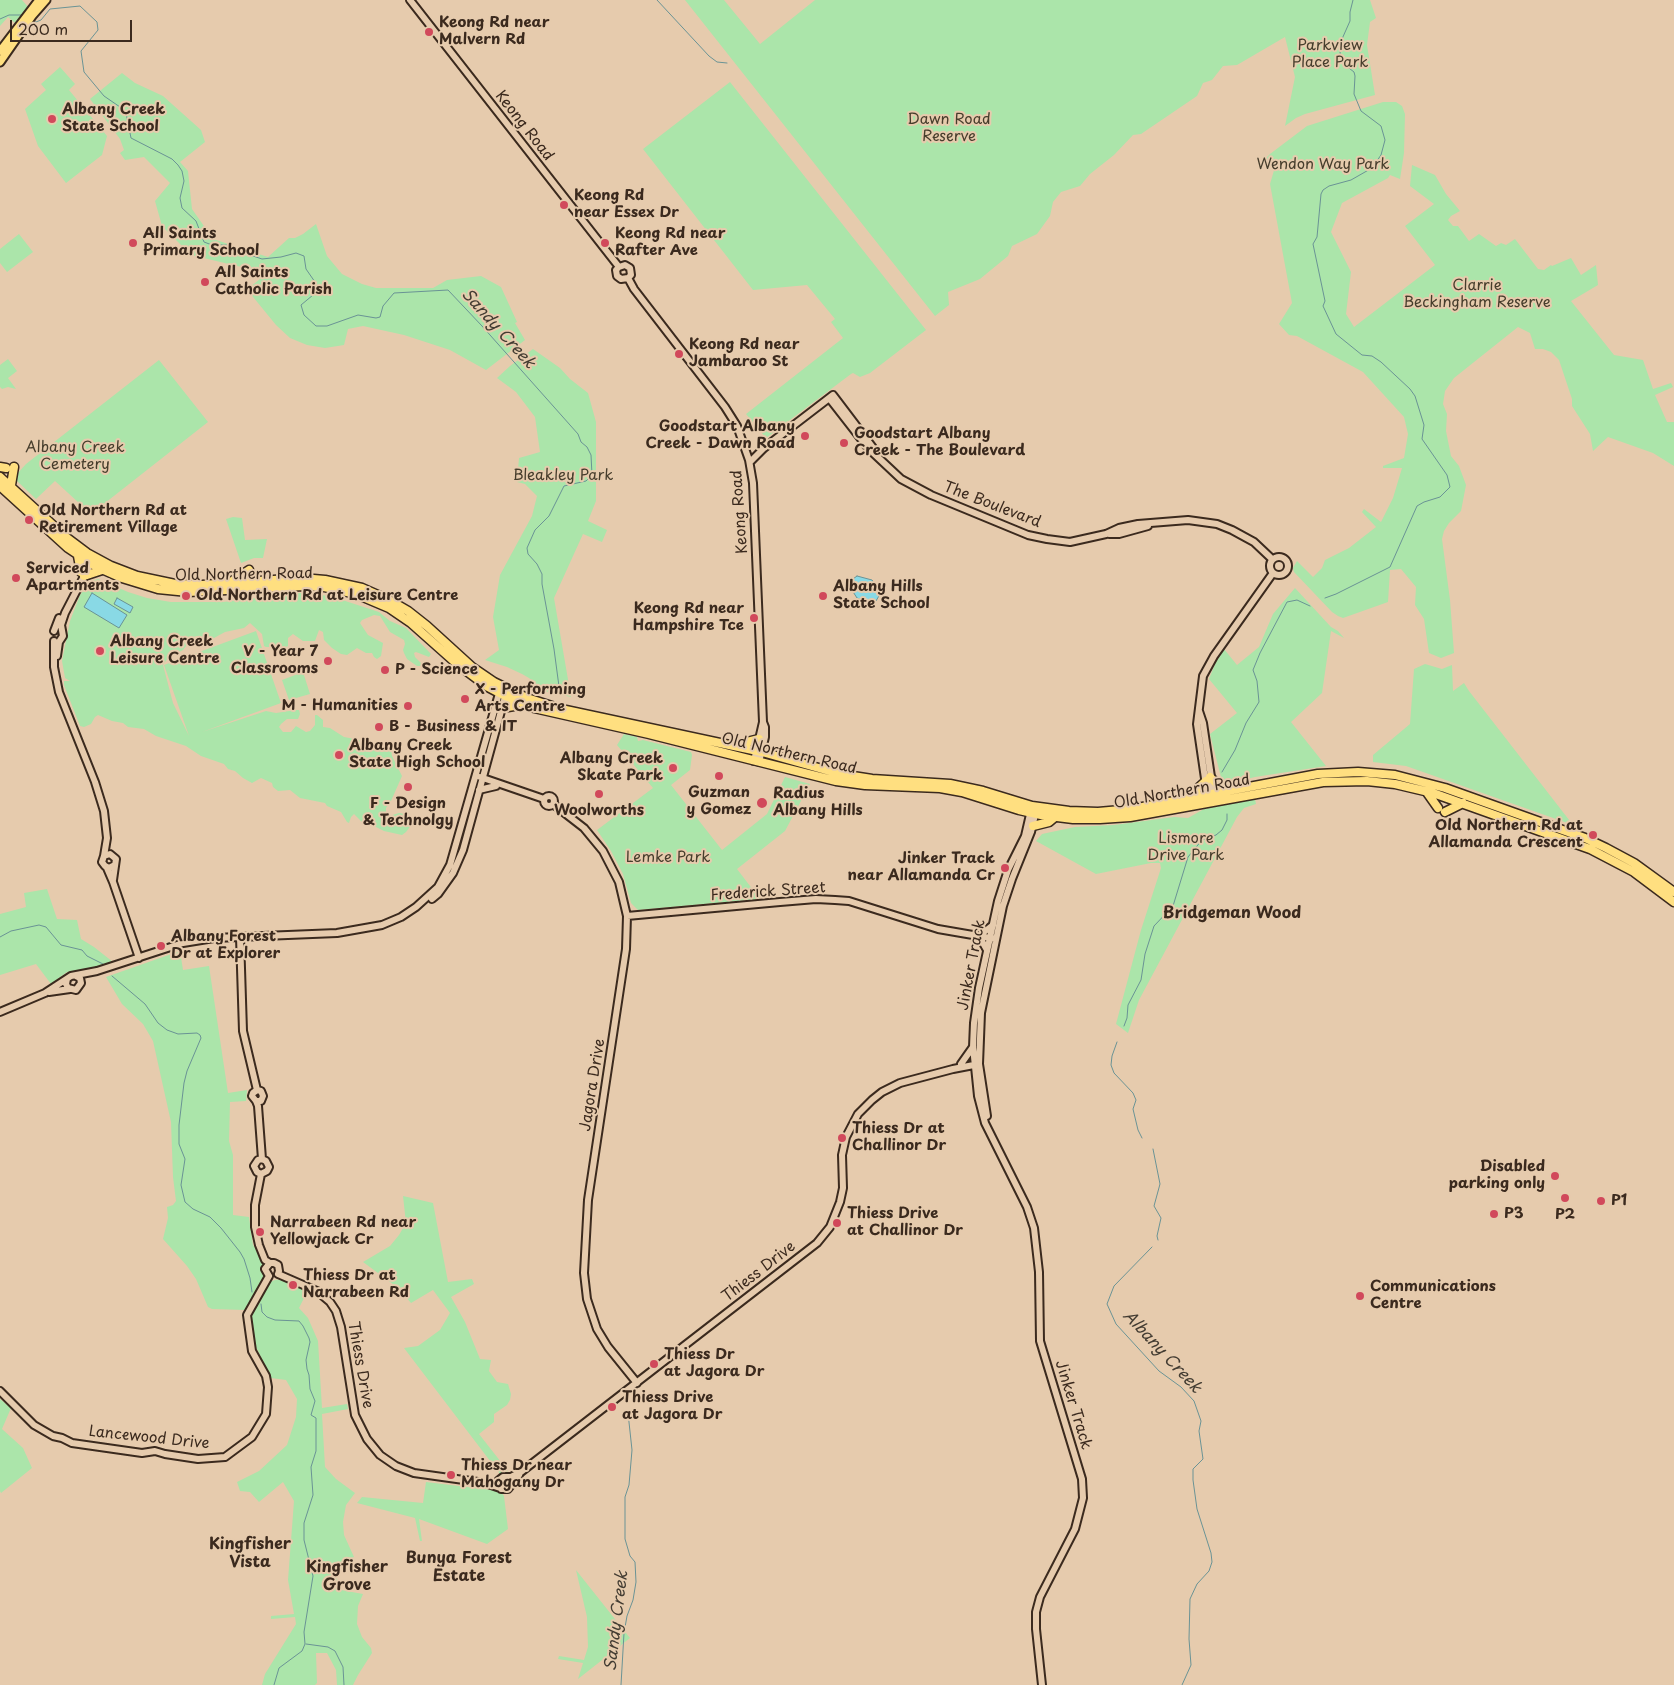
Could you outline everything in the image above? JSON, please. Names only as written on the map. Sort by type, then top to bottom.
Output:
[{"type":"highway","points":[[6,468],[11,486]]},
{"type":"highway","name":"Old Northern Road","points":[[0,477],[102,570],[140,584],[178,591],[204,592],[304,586],[324,587],[356,594],[378,602],[406,619],[429,637],[465,671],[503,691],[561,708],[759,751],[840,774],[872,779],[950,784],[983,791],[1055,817],[1113,819],[1145,814],[1211,798],[1302,785],[1341,780],[1382,782],[1426,791],[1570,841],[1602,855],[1640,876],[1674,902]]},
{"type":"highway","name":"Old Northern Road","points":[[0,486],[61,543],[78,556],[157,581],[194,585],[302,578],[325,580],[362,588],[408,611],[472,667],[503,691],[518,702],[534,708],[636,730],[836,781],[865,785],[918,786],[950,790],[1034,810],[1098,812],[1132,809],[1187,798],[1211,798],[1224,791],[1303,776],[1337,773],[1381,774],[1422,781],[1445,788],[1592,841],[1634,864],[1674,892]]},
{"type":"highway","points":[[78,556],[82,574],[102,570]]},
{"type":"highway","points":[[230,583],[249,570]]},
{"type":"highway","points":[[502,708],[514,706],[518,702]]},
{"type":"highway","points":[[736,746],[759,739]]},
{"type":"highway","points":[[1187,798],[1208,779],[1224,791]]},
{"type":"highway","points":[[1426,791],[1441,810],[1463,803]]},
{"type":"highway","points":[[1033,826],[1049,822],[1055,817]]},
{"type":"main road","points":[[30,15],[39,0]]},
{"type":"main road","points":[[0,51],[30,15],[46,0]]},
{"type":"main road","points":[[0,62],[24,22]]},
{"type":"street","name":"Keong Road","points":[[410,0],[619,267]]},
{"type":"street","name":"Keong Road","points":[[625,265],[630,268],[631,275],[628,278],[621,279],[617,276],[616,270],[625,265]]},
{"type":"street","name":"Keong Road","points":[[628,278],[634,289],[725,407],[737,426],[750,462],[753,483],[763,722],[759,739],[759,751]]},
{"type":"street","name":"The Boulevard","points":[[762,450],[831,397],[868,448],[901,479],[916,488],[1028,535],[1070,542],[1106,534],[1119,534],[1140,529],[1153,523],[1188,520],[1217,524],[1248,538],[1272,559],[1277,557],[1287,561],[1286,571],[1282,575],[1273,573],[1214,656],[1204,676],[1197,724],[1211,798]]},
{"type":"street","points":[[747,452],[762,450]]},
{"type":"street","points":[[750,462],[762,450]]},
{"type":"street","points":[[91,559],[64,613],[58,631],[51,637],[56,642],[56,680],[63,703],[104,811],[107,838],[112,854],[116,859],[113,882]]},
{"type":"street","points":[[1272,559],[1269,566],[1273,573]]},
{"type":"street","points":[[56,642],[63,638],[58,631]]},
{"type":"street","points":[[0,1012],[46,993],[71,976],[97,971],[199,940],[337,933],[382,924],[401,917],[416,907],[438,887],[445,877],[502,708],[503,691]]},
{"type":"street","points":[[337,933],[348,935],[364,933],[392,925],[413,914],[438,894],[453,873],[463,850],[479,790],[479,779],[503,691]]},
{"type":"street","name":"Keong Road","points":[[756,761],[766,731],[763,722]]},
{"type":"street","points":[[479,779],[499,786]]},
{"type":"street","points":[[479,790],[499,786]]},
{"type":"street","name":"Jagora Drive","points":[[499,786],[544,799],[552,797],[554,800],[553,804],[584,828],[603,851],[619,882],[627,916],[626,949],[588,1200],[584,1273],[587,1299],[598,1329],[608,1347],[637,1383]]},
{"type":"street","name":"Jinker Track","points":[[1034,810],[1033,826],[1008,890],[993,939],[981,1013],[975,1079],[985,1123],[1027,1207],[1034,1228],[1039,1272],[1040,1341],[1082,1479],[1083,1498],[1075,1528],[1040,1597],[1036,1612],[1042,1685]]},
{"type":"street","name":"Jinker Track","points":[[990,1132],[973,1047],[975,1013],[987,950],[993,939],[993,925],[1005,877],[1034,810]]},
{"type":"street","points":[[107,838],[102,862],[113,882],[138,958]]},
{"type":"street","points":[[104,856],[112,854]]},
{"type":"street","points":[[107,868],[115,865]]},
{"type":"street","name":"Frederick Street","points":[[627,916],[798,900],[836,900],[849,901],[938,928],[993,939]]},
{"type":"street","points":[[987,950],[979,936],[993,925]]},
{"type":"street","points":[[240,937],[243,1031],[257,1090],[252,1096],[256,1101],[262,1159]]},
{"type":"street","points":[[46,993],[70,989],[76,990],[80,987],[81,983],[97,971]]},
{"type":"street","points":[[76,976],[80,978],[81,983]]},
{"type":"street","points":[[67,979],[66,985],[70,989]]},
{"type":"street","points":[[973,1047],[958,1067],[975,1079]]},
{"type":"street","name":"Thiess Drive","points":[[521,1472],[822,1238],[833,1222],[840,1202],[843,1181],[842,1161],[846,1137],[855,1120],[867,1104],[894,1086],[976,1062]]},
{"type":"street","points":[[261,1174],[257,1172],[254,1166],[258,1160],[262,1159]]},
{"type":"street","points":[[261,1174],[267,1171],[269,1167],[266,1160],[262,1159]]},
{"type":"street","points":[[261,1174],[255,1205],[255,1228],[260,1250],[265,1260],[278,1265],[279,1271],[274,1277],[269,1276],[265,1269],[270,1263]]},
{"type":"street","name":"Thiess Drive","points":[[278,1274],[318,1291],[330,1302],[336,1312],[342,1327],[356,1415],[363,1434],[375,1450],[390,1463],[414,1474],[499,1484]]},
{"type":"street","name":"Lancewood Drive","points":[[0,1391],[34,1424],[53,1436],[72,1443],[142,1453],[155,1451],[198,1458],[225,1457],[252,1438],[266,1414],[268,1389],[266,1376],[252,1351],[247,1315],[269,1276]]},
{"type":"street","points":[[521,1472],[506,1490],[499,1484],[501,1478],[521,1472]]},
{"type":"street","points":[[507,1477],[510,1480],[510,1485]]},
{"type":"green space","points":[[0,0],[22,0],[28,7],[15,23],[8,17],[0,26]]},
{"type":"green space","name":"Dawn Road Reserve","points":[[685,0],[724,0],[760,44],[815,0],[1370,0],[1376,18],[1370,22],[1367,45],[1375,95],[1305,114],[1285,126],[1295,77],[1285,37],[1237,65],[1223,66],[1212,80],[1203,83],[1197,96],[1141,134],[1133,135],[1114,155],[1090,174],[1080,186],[1061,192],[1053,202],[1050,216],[1037,234],[1012,246],[1008,256],[980,279],[948,292],[949,305],[935,316]]},
{"type":"green space","points":[[60,67],[75,84],[69,90],[107,136],[102,155],[66,183],[38,146],[25,109],[46,90],[41,84]]},
{"type":"green space","points":[[122,73],[135,83],[163,96],[201,130],[205,142],[180,162],[188,171],[192,209],[213,239],[268,257],[289,238],[295,238],[303,234],[316,224],[327,256],[342,274],[362,284],[376,288],[433,288],[447,280],[481,276],[501,287],[517,322],[515,323],[525,340],[486,370],[450,350],[404,335],[363,326],[348,329],[344,345],[325,348],[307,345],[290,338],[276,325],[249,292],[250,287],[265,275],[254,270],[191,255],[162,226],[155,201],[170,183],[144,157],[125,160],[120,153],[124,150],[120,139],[90,99]]},
{"type":"green space","points":[[730,82],[926,330],[870,373],[860,377],[853,373],[851,374],[766,438],[746,414],[843,338],[831,322],[835,319],[807,285],[753,290],[643,149]]},
{"type":"green space","name":"Clarrie Beckingham Reserve","points":[[1383,102],[1396,102],[1402,106],[1405,114],[1404,153],[1400,179],[1390,175],[1388,178],[1342,203],[1331,232],[1351,272],[1346,314],[1354,327],[1435,265],[1405,226],[1434,204],[1410,186],[1412,165],[1435,175],[1446,194],[1460,211],[1448,220],[1453,226],[1458,226],[1469,241],[1479,234],[1496,246],[1501,243],[1506,245],[1515,239],[1538,269],[1544,270],[1551,265],[1571,258],[1581,275],[1596,265],[1598,285],[1571,301],[1614,355],[1643,360],[1653,389],[1671,383],[1673,387],[1655,395],[1667,422],[1674,422],[1674,466],[1653,453],[1608,437],[1593,451],[1590,434],[1572,406],[1572,399],[1559,360],[1551,352],[1535,349],[1530,333],[1518,327],[1454,378],[1445,391],[1443,404],[1447,414],[1446,431],[1451,456],[1459,466],[1466,485],[1461,511],[1449,523],[1442,539],[1450,600],[1454,653],[1441,658],[1429,653],[1424,619],[1415,605],[1416,587],[1401,569],[1390,570],[1388,602],[1343,618],[1332,612],[1294,572],[1293,568],[1297,561],[1313,577],[1322,568],[1325,560],[1349,548],[1376,527],[1362,512],[1364,509],[1381,522],[1393,498],[1402,468],[1383,468],[1383,466],[1404,458],[1408,434],[1404,417],[1363,372],[1297,336],[1289,335],[1279,324],[1292,303],[1270,184],[1275,167],[1262,162],[1307,126]]},
{"type":"green space","points":[[19,234],[33,252],[7,272],[0,263],[0,249]]},
{"type":"green space","name":"Bleakley Park","points":[[533,349],[560,368],[570,379],[588,393],[596,422],[596,501],[588,521],[607,530],[602,542],[583,534],[554,598],[571,697],[544,691],[522,674],[485,660],[499,650],[493,617],[500,575],[532,516],[537,496],[525,484],[517,482],[519,458],[540,452],[535,417],[516,392],[497,378]]},
{"type":"green space","points":[[8,359],[17,371],[8,378],[16,389],[8,387],[2,389],[0,387],[0,365]]},
{"type":"green space","name":"Albany Creek Cemetery","points":[[159,360],[208,422],[91,514],[55,481],[36,499],[17,481],[17,474],[26,464]]},
{"type":"green space","points":[[233,517],[242,518],[245,540],[267,539],[263,558],[254,558],[241,563],[226,519]]},
{"type":"green space","points":[[98,579],[147,598],[171,602],[223,602],[300,593],[330,596],[379,612],[390,621],[406,628],[431,654],[429,657],[414,653],[421,666],[417,666],[407,659],[403,650],[404,640],[390,632],[380,616],[374,615],[362,620],[360,623],[368,635],[383,643],[381,656],[377,659],[372,653],[366,653],[357,648],[347,655],[341,654],[324,640],[323,632],[319,630],[315,641],[303,641],[293,634],[288,638],[288,646],[286,647],[266,647],[264,646],[262,634],[250,623],[244,628],[225,632],[214,638],[193,637],[183,650],[168,658],[163,665],[173,703],[189,736],[164,665],[256,631],[281,703],[202,732],[266,711],[276,713],[299,710],[298,719],[287,719],[281,724],[279,727],[283,732],[291,732],[296,726],[306,732],[310,731],[315,725],[315,715],[317,715],[323,720],[323,727],[330,728],[344,737],[360,740],[362,746],[388,747],[402,776],[386,808],[386,814],[389,816],[399,813],[405,814],[413,823],[406,832],[402,835],[384,831],[374,826],[372,820],[363,823],[354,814],[349,823],[341,812],[327,806],[325,803],[300,798],[290,790],[278,791],[273,787],[272,783],[261,778],[252,783],[235,771],[228,769],[224,764],[201,756],[186,746],[156,736],[144,729],[128,727],[123,723],[98,715],[91,724],[84,727],[80,726],[64,685],[64,681],[70,681],[65,678],[62,661],[70,621],[80,595],[90,582]]},
{"type":"green space","points":[[1295,588],[1331,627],[1344,638],[1331,631],[1322,693],[1291,722],[1326,766],[1255,777],[1223,785],[1210,734],[1237,713],[1209,679],[1217,659],[1224,649],[1237,665],[1259,647],[1273,614]]},
{"type":"green space","points":[[1425,664],[1442,669],[1452,665],[1453,691],[1464,683],[1573,825],[1406,766],[1373,762],[1373,755],[1410,724],[1414,669]]},
{"type":"green space","points":[[303,672],[310,694],[289,700],[282,680]]},
{"type":"green space","name":"Lemke Park","points":[[624,734],[637,737],[638,741],[643,740],[691,752],[690,770],[671,785],[722,850],[767,814],[785,777],[810,784],[785,831],[737,869],[760,899],[638,910],[631,903],[623,874],[597,830],[653,788],[617,745]]},
{"type":"green space","name":"Lismore Drive Park","points":[[1255,799],[1256,804],[1244,808],[1237,817],[1139,1000],[1128,1033],[1116,1024],[1141,930],[1161,868],[1160,863],[1151,863],[1096,874],[1036,841],[1042,834],[1075,827],[1114,825],[1174,817],[1188,818],[1204,809]]},
{"type":"green space","points":[[47,889],[57,919],[77,920],[81,939],[113,962],[80,971],[67,972],[51,984],[36,964],[0,975],[0,914],[26,907],[24,893]]},
{"type":"green space","points":[[180,951],[183,970],[209,966],[228,1093],[247,1090],[246,1101],[230,1102],[229,1141],[233,1155],[233,1215],[249,1217],[253,1245],[266,1262],[261,1269],[265,1278],[245,1310],[212,1309],[208,1307],[196,1279],[163,1239],[168,1218],[167,1207],[173,1205],[176,1201],[171,1122],[153,1041],[143,1024],[122,1004],[106,977]]},
{"type":"green space","points":[[403,1196],[433,1203],[448,1282],[472,1279],[474,1284],[451,1297],[465,1322],[480,1359],[491,1360],[489,1371],[497,1382],[508,1384],[511,1394],[507,1405],[494,1414],[494,1422],[479,1434],[508,1471],[500,1474],[404,1348],[418,1346],[440,1330],[450,1313],[433,1290],[411,1303],[397,1287],[363,1262],[390,1246],[399,1235],[406,1223]]},
{"type":"green space","points":[[282,1279],[308,1290],[299,1308],[308,1318],[318,1341],[322,1408],[347,1404],[348,1409],[322,1414],[325,1467],[336,1479],[355,1493],[346,1505],[343,1522],[344,1535],[354,1557],[332,1567],[341,1590],[363,1594],[358,1606],[357,1624],[362,1637],[371,1648],[372,1653],[353,1685],[337,1685],[336,1670],[327,1653],[316,1653],[317,1683],[315,1685],[262,1685],[265,1674],[296,1624],[295,1617],[271,1619],[271,1616],[294,1614],[288,1580],[294,1501],[283,1482],[259,1502],[250,1492],[240,1491],[237,1482],[259,1471],[287,1445],[296,1417],[297,1399],[286,1380],[271,1378],[256,1347],[252,1331],[251,1319],[253,1313],[270,1282]]},
{"type":"green space","points":[[0,1399],[11,1408],[2,1429],[23,1448],[32,1468],[1,1493],[0,1491]]},
{"type":"green space","points":[[426,1482],[500,1491],[504,1496],[508,1529],[487,1544],[419,1519],[422,1541],[420,1541],[415,1518],[357,1503],[362,1497],[423,1503]]},
{"type":"green space","points":[[576,1570],[630,1638],[578,1679],[583,1663],[558,1659],[559,1656],[584,1660],[588,1647],[587,1617]]},
{"type":"water","points":[[857,576],[872,580],[877,586],[880,594],[876,601],[864,601],[857,598],[850,587],[853,579]]},
{"type":"water","points":[[92,593],[127,615],[119,628],[84,607]]},
{"type":"water","points":[[117,598],[133,607],[130,613],[114,604]]},
{"type":"waterway","points":[[657,0],[709,56],[717,62],[727,63]]},
{"type":"waterway","name":"Albany Creek","points":[[1325,598],[1390,567],[1417,506],[1440,497],[1450,487],[1447,475],[1422,439],[1424,425],[1415,396],[1381,362],[1372,356],[1362,355],[1336,334],[1323,306],[1325,301],[1313,244],[1317,237],[1321,194],[1329,186],[1351,180],[1372,168],[1381,155],[1385,140],[1381,126],[1361,111],[1354,94],[1354,72],[1345,65],[1340,53],[1342,39],[1350,21],[1353,0]]},
{"type":"waterway","name":"Sandy Creek","points":[[32,21],[41,20],[50,9],[80,6],[97,22],[98,30],[81,51],[84,72],[104,96],[126,113],[131,138],[172,159],[178,165],[182,171],[184,181],[180,198],[182,208],[196,221],[204,242],[212,245],[232,245],[262,259],[296,253],[304,256],[306,269],[315,282],[316,287],[313,295],[301,305],[304,315],[316,326],[327,326],[358,315],[380,317],[383,306],[394,293],[448,290],[578,434],[581,442],[587,447],[591,455],[592,475],[586,481],[564,486],[549,516],[535,530],[527,548],[528,554],[537,564],[542,574],[560,694]]},
{"type":"waterway","name":"Sandy Creek","points":[[0,19],[9,15],[22,15]]},
{"type":"waterway","name":"Albany Creek","points":[[1222,772],[1235,750],[1246,723],[1259,702],[1257,681],[1253,670],[1287,602],[1297,600],[1310,606]]},
{"type":"waterway","name":"Albany Creek","points":[[1124,1026],[1128,1005],[1141,980],[1145,954],[1154,926],[1173,906],[1188,857],[1202,840],[1216,835],[1222,830],[1227,820],[1227,814]]},
{"type":"waterway","points":[[0,937],[11,931],[39,925],[46,927],[61,945],[82,950],[87,956],[103,964]]},
{"type":"waterway","points":[[112,976],[145,1004],[158,1023],[167,1030],[178,1034],[197,1033],[200,1035],[201,1038],[184,1083],[179,1125],[179,1144],[185,1159],[181,1185],[185,1202],[193,1209],[210,1217],[240,1252],[250,1278],[252,1292]]},
{"type":"waterway","name":"Albany Creek","points":[[1117,1042],[1111,1065],[1114,1073],[1133,1093],[1136,1100],[1133,1109],[1142,1138]]},
{"type":"waterway","name":"Albany Creek","points":[[1153,1149],[1160,1184],[1154,1206],[1161,1218],[1157,1236],[1158,1240]]},
{"type":"waterway","name":"Albany Creek","points":[[1152,1247],[1114,1286],[1107,1304],[1116,1324],[1159,1371],[1181,1387],[1194,1401],[1201,1421],[1199,1431],[1203,1459],[1193,1469],[1193,1480],[1197,1509],[1212,1562],[1209,1571],[1197,1584],[1190,1599],[1189,1639],[1191,1665],[1182,1685]]},
{"type":"waterway","points":[[261,1304],[262,1312],[267,1317],[275,1320],[299,1321],[309,1338],[310,1342],[306,1360],[310,1389],[315,1401],[311,1415],[316,1418],[316,1451],[311,1467],[313,1495],[304,1523],[304,1540],[313,1576],[304,1632],[305,1644],[302,1651],[279,1668],[274,1685]]},
{"type":"waterway","name":"Sandy Creek","points":[[621,1685],[624,1633],[636,1582],[635,1562],[630,1556],[625,1539],[625,1497],[629,1485],[632,1450],[628,1413]]},
{"type":"waterway","points":[[306,1644],[328,1647],[335,1651],[343,1667],[344,1685]]},
{"type":"place","name":"Keong Rd near Malvern Rd","points":[[429,32]]},
{"type":"place","name":"Albany Creek State School","points":[[52,119]]},
{"type":"place","name":"Keong Rd near Essex Dr","points":[[564,205]]},
{"type":"place","name":"All Saints Primary School","points":[[133,243]]},
{"type":"place","name":"Keong Rd near Rafter Ave","points":[[605,243]]},
{"type":"place","name":"All Saints Catholic Parish","points":[[205,282]]},
{"type":"place","name":"Keong Rd near Jambaroo St","points":[[679,354]]},
{"type":"place","name":"Goodstart Albany Creek - Dawn Road","points":[[805,436]]},
{"type":"place","name":"Goodstart Albany Creek - The Boulevard","points":[[844,443]]},
{"type":"place","name":"Old Northern Rd at Retirement Village","points":[[29,520]]},
{"type":"place","name":"Serviced Apartments","points":[[16,578]]},
{"type":"place","name":"Old Northern Rd at Leisure Centre","points":[[186,596]]},
{"type":"place","name":"Albany Hills State School","points":[[823,596]]},
{"type":"place","name":"Keong Rd near Hampshire Tce","points":[[754,618]]},
{"type":"place","name":"Albany Creek Leisure Centre","points":[[100,651]]},
{"type":"place","name":"V - Year 7 Classrooms","points":[[328,661]]},
{"type":"place","name":"P - Science","points":[[385,670]]},
{"type":"place","name":"X - Performing Arts Centre","points":[[465,699]]},
{"type":"place","name":"M - Humanities","points":[[408,706]]},
{"type":"place","name":"B - Business & IT","points":[[379,727]]},
{"type":"place","name":"Albany Creek State High School","points":[[339,755]]},
{"type":"place","name":"Albany Creek Skate Park","points":[[673,768]]},
{"type":"place","name":"Guzman y Gomez","points":[[719,776]]},
{"type":"place","name":"F - Design & Technolgy","points":[[408,787]]},
{"type":"place","name":"Woolworths","points":[[599,794]]},
{"type":"place","name":"Radius Albany Hills","points":[[762,803]]},
{"type":"place","name":"Old Northern Rd at Allamanda Crescent","points":[[1593,835]]},
{"type":"place","name":"Jinker Track near Allamanda Cr","points":[[1005,868]]},
{"type":"place","name":"Albany Forest Dr at Explorer","points":[[161,946]]},
{"type":"place","name":"Thiess Dr at Challinor Dr","points":[[842,1138]]},
{"type":"place","name":"Disabled parking only","points":[[1555,1176]]},
{"type":"place","name":"P2","points":[[1565,1198]]},
{"type":"place","name":"P1","points":[[1601,1201]]},
{"type":"place","name":"P3","points":[[1494,1214]]},
{"type":"place","name":"Thiess Drive at Challinor Dr","points":[[837,1223]]},
{"type":"place","name":"Narrabeen Rd near Yellowjack Cr","points":[[260,1232]]},
{"type":"place","name":"Thiess Dr at Narrabeen Rd","points":[[293,1285]]},
{"type":"place","name":"Communications Centre","points":[[1360,1296]]},
{"type":"place","name":"Thiess Dr at Jagora Dr","points":[[654,1364]]},
{"type":"place","name":"Thiess Drive at Jagora Dr","points":[[612,1407]]},
{"type":"place","name":"Thiess Dr near Mahogany Dr","points":[[451,1475]]},
{"type":"district","name":"Bridgeman Wood","points":[[1232,914]]},
{"type":"district","name":"Kingfisher Vista","points":[[250,1554]]},
{"type":"district","name":"Bunya Forest Estate","points":[[459,1568]]},
{"type":"district","name":"Kingfisher Grove","points":[[347,1577]]},
{"type":"park label","name":"Parkview Place Park","points":[[1330,54]]},
{"type":"park label","name":"Wendon Way Park","points":[[1323,165]]}]
